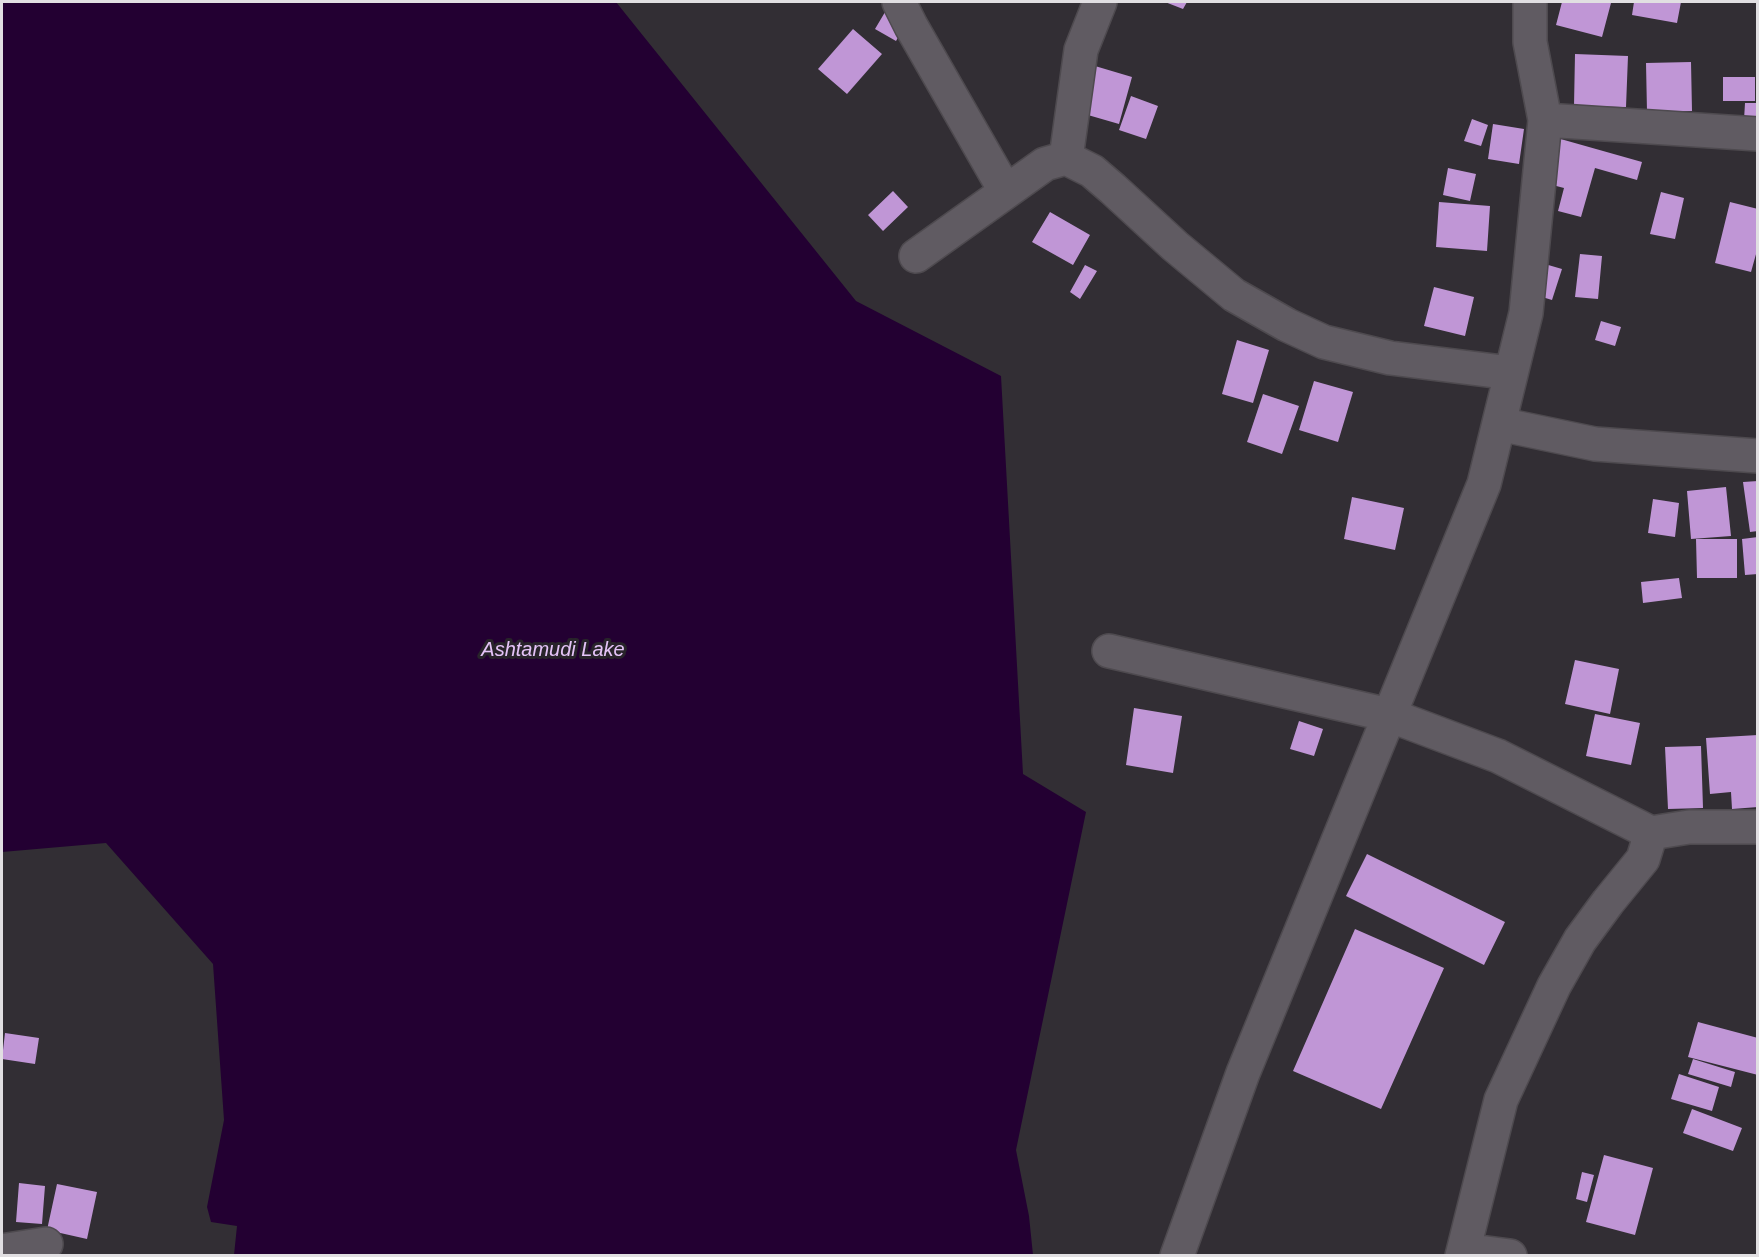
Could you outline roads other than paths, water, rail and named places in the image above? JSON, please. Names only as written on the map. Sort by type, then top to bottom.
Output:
[{"type":"street","points":[[899,2],[1006,192]]},
{"type":"street","points":[[1066,158],[1081,50],[1101,2]]},
{"type":"street","points":[[1178,1256],[1243,1073],[1484,484],[1526,313],[1545,120],[1530,42],[1530,2]]},
{"type":"street","points":[[1545,120],[1758,134]]},
{"type":"street","points":[[916,256],[1045,164],[1066,158],[1092,171],[1175,246],[1234,295],[1287,325],[1324,342],[1390,358],[1511,373]]},
{"type":"street","points":[[1499,424],[1595,444],[1758,456]]},
{"type":"street","points":[[1109,651],[1389,715],[1498,756],[1651,832],[1689,827],[1758,827]]},
{"type":"street","points":[[1509,1256],[1464,1254],[1500,1100],[1554,986],[1580,940],[1643,860],[1651,832]]},
{"type":"street","points":[[2,1251],[45,1244]]},
{"type":"water","name":"Ashtamudi Lake","points":[[2,2],[616,2],[856,301],[1001,376],[1023,774],[1086,812],[1016,1150],[1029,1216],[1033,1255],[234,1255],[237,1226],[211,1222],[207,1207],[224,1120],[213,964],[106,843],[2,852]]}]
